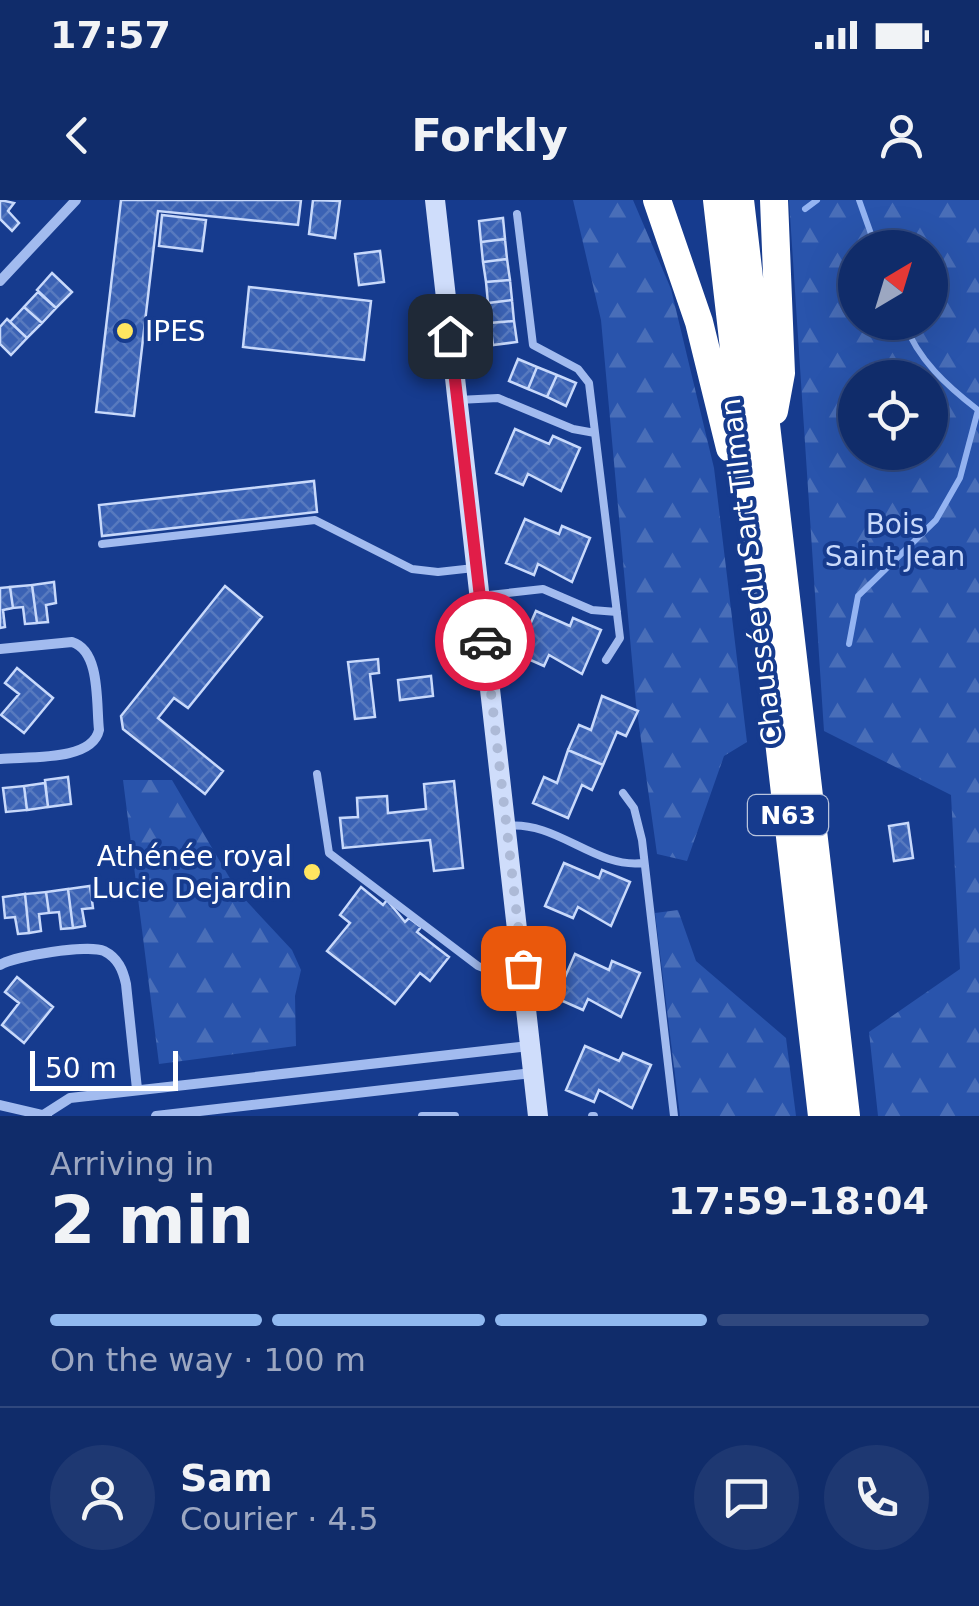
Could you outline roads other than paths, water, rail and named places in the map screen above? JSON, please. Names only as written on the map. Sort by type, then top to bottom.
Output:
[{"type":"highway","points":[[657,200],[699,322],[734,465],[753,513]]},
{"type":"highway","name":"Chaussée du Sart Tilman","points":[[716,200],[822,1116]]},
{"type":"highway","name":"Chaussée du Sart Tilman","points":[[740,200],[846,1116]]},
{"type":"highway","points":[[769,437],[781,373],[774,200]]},
{"type":"street","points":[[436,200],[538,1116]]},
{"type":"street","points":[[0,280],[68,203]]},
{"type":"street","points":[[0,650],[72,642],[82,646],[91,660],[99,730],[96,741],[84,750],[0,759]]},
{"type":"street","points":[[0,966],[14,958],[96,948],[110,955],[123,970],[126,984],[137,1089]]},
{"type":"street","points":[[0,1105],[46,1115],[62,1100],[137,1089],[529,1046]]},
{"type":"street","points":[[156,1116],[532,1073]]},
{"type":"lane","points":[[517,214],[533,345],[586,375],[616,612],[618,645],[606,660]]},
{"type":"lane","points":[[458,400],[498,398],[573,428],[595,432]]},
{"type":"lane","points":[[102,544],[315,520],[412,569],[438,572],[476,568]]},
{"type":"lane","points":[[480,596],[544,590],[592,610],[616,612]]},
{"type":"lane","points":[[318,774],[329,853],[478,966],[496,973],[523,968]]},
{"type":"lane","points":[[624,793],[639,824],[674,1116]]},
{"type":"lane","points":[[506,826],[539,827],[618,862],[644,863]]},
{"type":"lane","points":[[422,1116],[455,1116]]},
{"type":"waterway","points":[[805,209],[817,200]]},
{"type":"waterway","points":[[859,200],[870,230]]},
{"type":"waterway","points":[[849,644],[858,596],[936,520],[960,478],[978,410],[935,371],[912,340]]},
{"type":"place","name":"IPES","points":[[125,331]]},
{"type":"place","name":"Athénée royal Lucie Dejardin","points":[[312,872]]},
{"type":"park label","name":"Bois Saint Jean","points":[[895,540]]}]
